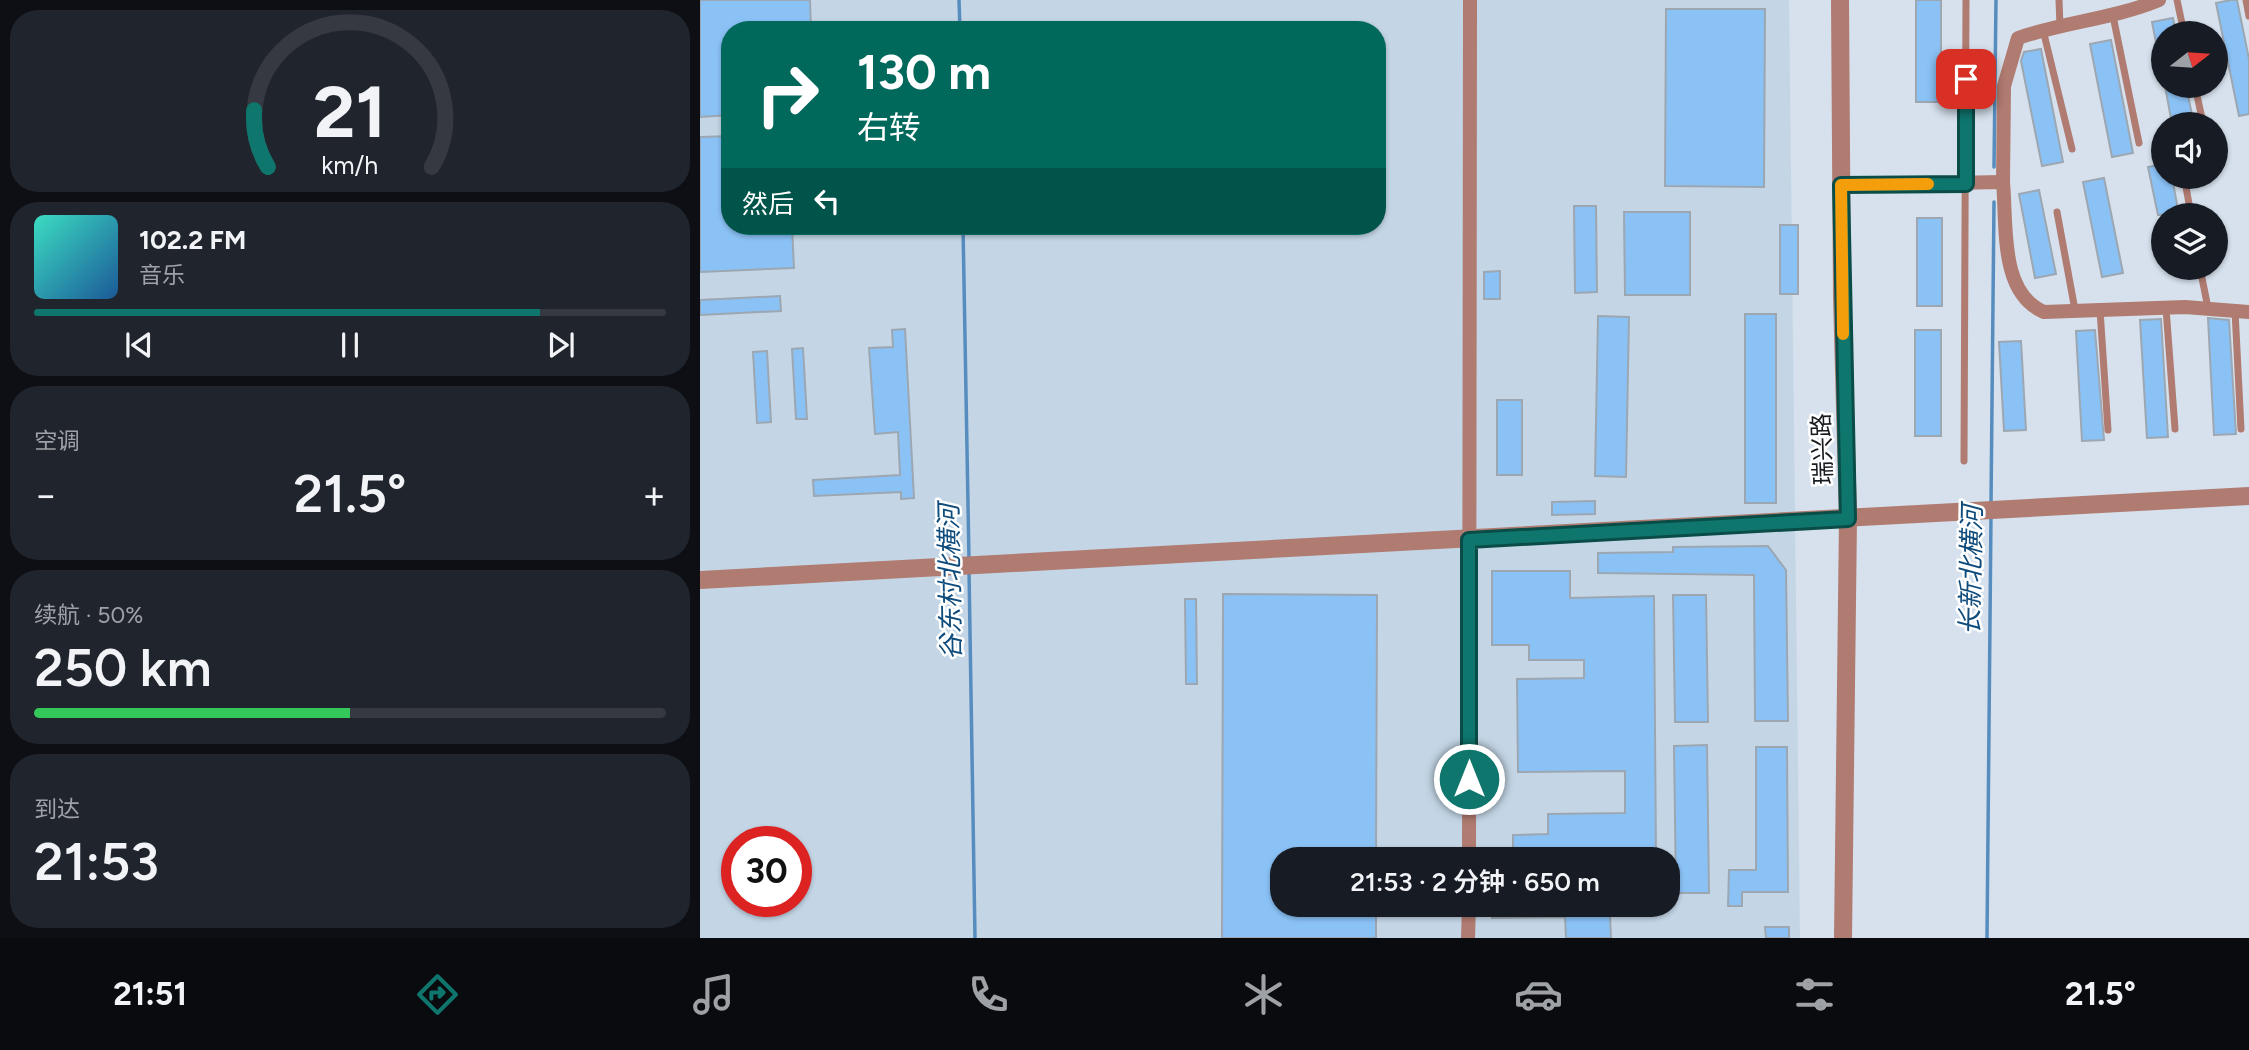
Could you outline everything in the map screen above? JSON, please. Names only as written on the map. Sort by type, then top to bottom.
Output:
[{"type":"street","points":[[1469,847],[1470,0]]},
{"type":"street","name":"瑞兴路","points":[[1840,0],[1848,519],[1843,938]]},
{"type":"street","points":[[2152,1],[2113,16],[2043,29],[2018,38],[2004,86],[2003,183],[2011,272],[2019,296],[2029,306],[2044,312],[2166,307],[2242,311]]},
{"type":"street","points":[[1841,185],[2003,183]]},
{"type":"street","points":[[700,580],[2249,496]]},
{"type":"street","points":[[1468,938],[1469,917]]},
{"type":"lane","points":[[1964,461],[1966,0]]},
{"type":"lane","points":[[2059,0],[2060,26]]},
{"type":"lane","points":[[2177,0],[2181,21]]},
{"type":"lane","points":[[2246,0],[2249,16]]},
{"type":"lane","points":[[2113,16],[2139,143]]},
{"type":"lane","points":[[2043,29],[2072,149]]},
{"type":"lane","points":[[2057,212],[2075,310]]},
{"type":"lane","points":[[2202,280],[2208,309]]},
{"type":"lane","points":[[2166,307],[2175,429]]},
{"type":"lane","points":[[2100,309],[2108,430]]},
{"type":"lane","points":[[2241,429],[2242,311]]},
{"type":"shaded area","points":[[700,0],[1789,0],[1800,938],[700,938]]},
{"type":"building","points":[[700,0],[810,0],[811,21],[721,21],[721,116],[700,117]]},
{"type":"building","points":[[1916,0],[1941,0],[1941,102],[1916,102]]},
{"type":"building","points":[[2237,0],[2249,59],[2249,114],[2239,116],[2228,62],[2228,21],[2220,21],[2216,3]]},
{"type":"building","points":[[1666,9],[1765,9],[1764,187],[1665,186]]},
{"type":"building","points":[[2111,40],[2133,153],[2112,157],[2090,44]]},
{"type":"building","points":[[2041,49],[2063,162],[2042,166],[2021,61],[2024,52]]},
{"type":"building","points":[[2167,98],[2189,98],[2191,112],[2170,112]]},
{"type":"building","points":[[721,136],[721,235],[792,235],[794,268],[700,272],[700,137]]},
{"type":"building","points":[[2104,178],[2123,273],[2102,277],[2083,182]]},
{"type":"building","points":[[2153,189],[2174,189],[2177,203],[2156,203]]},
{"type":"building","points":[[2039,190],[2056,274],[2035,278],[2019,194]]},
{"type":"building","points":[[1574,206],[1596,206],[1597,292],[1575,293]]},
{"type":"building","points":[[1624,212],[1690,212],[1690,295],[1625,295]]},
{"type":"building","points":[[1917,218],[1942,218],[1942,306],[1917,306]]},
{"type":"building","points":[[1780,225],[1798,225],[1798,294],[1780,294]]},
{"type":"building","points":[[1500,271],[1500,299],[1484,299],[1484,272]]},
{"type":"building","points":[[780,296],[781,311],[700,315],[700,300]]},
{"type":"building","points":[[1745,314],[1776,314],[1776,503],[1745,503]]},
{"type":"building","points":[[1598,316],[1629,317],[1626,477],[1595,476]]},
{"type":"building","points":[[2208,318],[2229,320],[2236,434],[2214,435]]},
{"type":"building","points":[[2161,319],[2168,437],[2147,438],[2140,320]]},
{"type":"building","points":[[905,329],[914,498],[901,499],[901,492],[814,496],[813,480],[900,475],[898,432],[875,434],[869,348],[893,347],[892,330]]},
{"type":"building","points":[[1915,330],[1941,330],[1941,436],[1915,436]]},
{"type":"building","points":[[2095,330],[2104,440],[2082,441],[2076,331]]},
{"type":"building","points":[[2021,341],[2026,430],[2004,431],[1999,342]]},
{"type":"building","points":[[803,348],[807,419],[796,419],[792,349]]},
{"type":"building","points":[[767,351],[771,422],[757,423],[753,352]]},
{"type":"building","points":[[1497,400],[1522,400],[1522,475],[1497,475]]},
{"type":"building","points":[[1595,501],[1595,514],[1552,515],[1552,502]]},
{"type":"building","points":[[1768,546],[1786,570],[1788,721],[1755,721],[1754,575],[1598,573],[1598,553],[1673,552],[1673,547]]},
{"type":"building","points":[[1492,571],[1570,571],[1570,598],[1654,596],[1656,847],[1513,847],[1513,835],[1548,834],[1548,814],[1625,813],[1625,771],[1518,772],[1517,679],[1584,678],[1584,660],[1529,660],[1529,645],[1492,645]]},
{"type":"building","points":[[1223,594],[1377,595],[1376,847],[1270,847],[1270,917],[1376,917],[1376,938],[1222,938]]},
{"type":"building","points":[[1673,595],[1706,595],[1708,722],[1675,722]]},
{"type":"building","points":[[1185,599],[1196,599],[1197,684],[1186,684]]},
{"type":"building","points":[[1707,745],[1709,893],[1680,893],[1680,847],[1675,847],[1674,746]]},
{"type":"building","points":[[1756,747],[1787,747],[1788,892],[1742,892],[1742,906],[1728,906],[1729,870],[1756,870]]},
{"type":"building","points":[[1492,917],[1565,917],[1492,918]]},
{"type":"building","points":[[1565,917],[1610,917],[1611,938],[1566,938]]},
{"type":"building","points":[[1765,927],[1789,927],[1789,938],[1766,938]]},
{"type":"waterway","name":"谷东村北横河","points":[[959,0],[960,21]]},
{"type":"waterway","name":"长新北横河","points":[[1994,167],[1996,0]]},
{"type":"waterway","name":"长新北横河","points":[[1991,504],[1994,202]]},
{"type":"waterway","name":"谷东村北横河","points":[[963,235],[969,560]]},
{"type":"waterway","name":"长新北横河","points":[[1987,938],[1991,515]]},
{"type":"waterway","name":"谷东村北横河","points":[[969,571],[975,938]]},
{"type":"slow traffic","points":[[1843,334],[1841,185],[1928,184]]},
{"type":"route","points":[[1469,779],[1469,540],[1848,519],[1841,185],[1966,184],[1966,79]]}]
